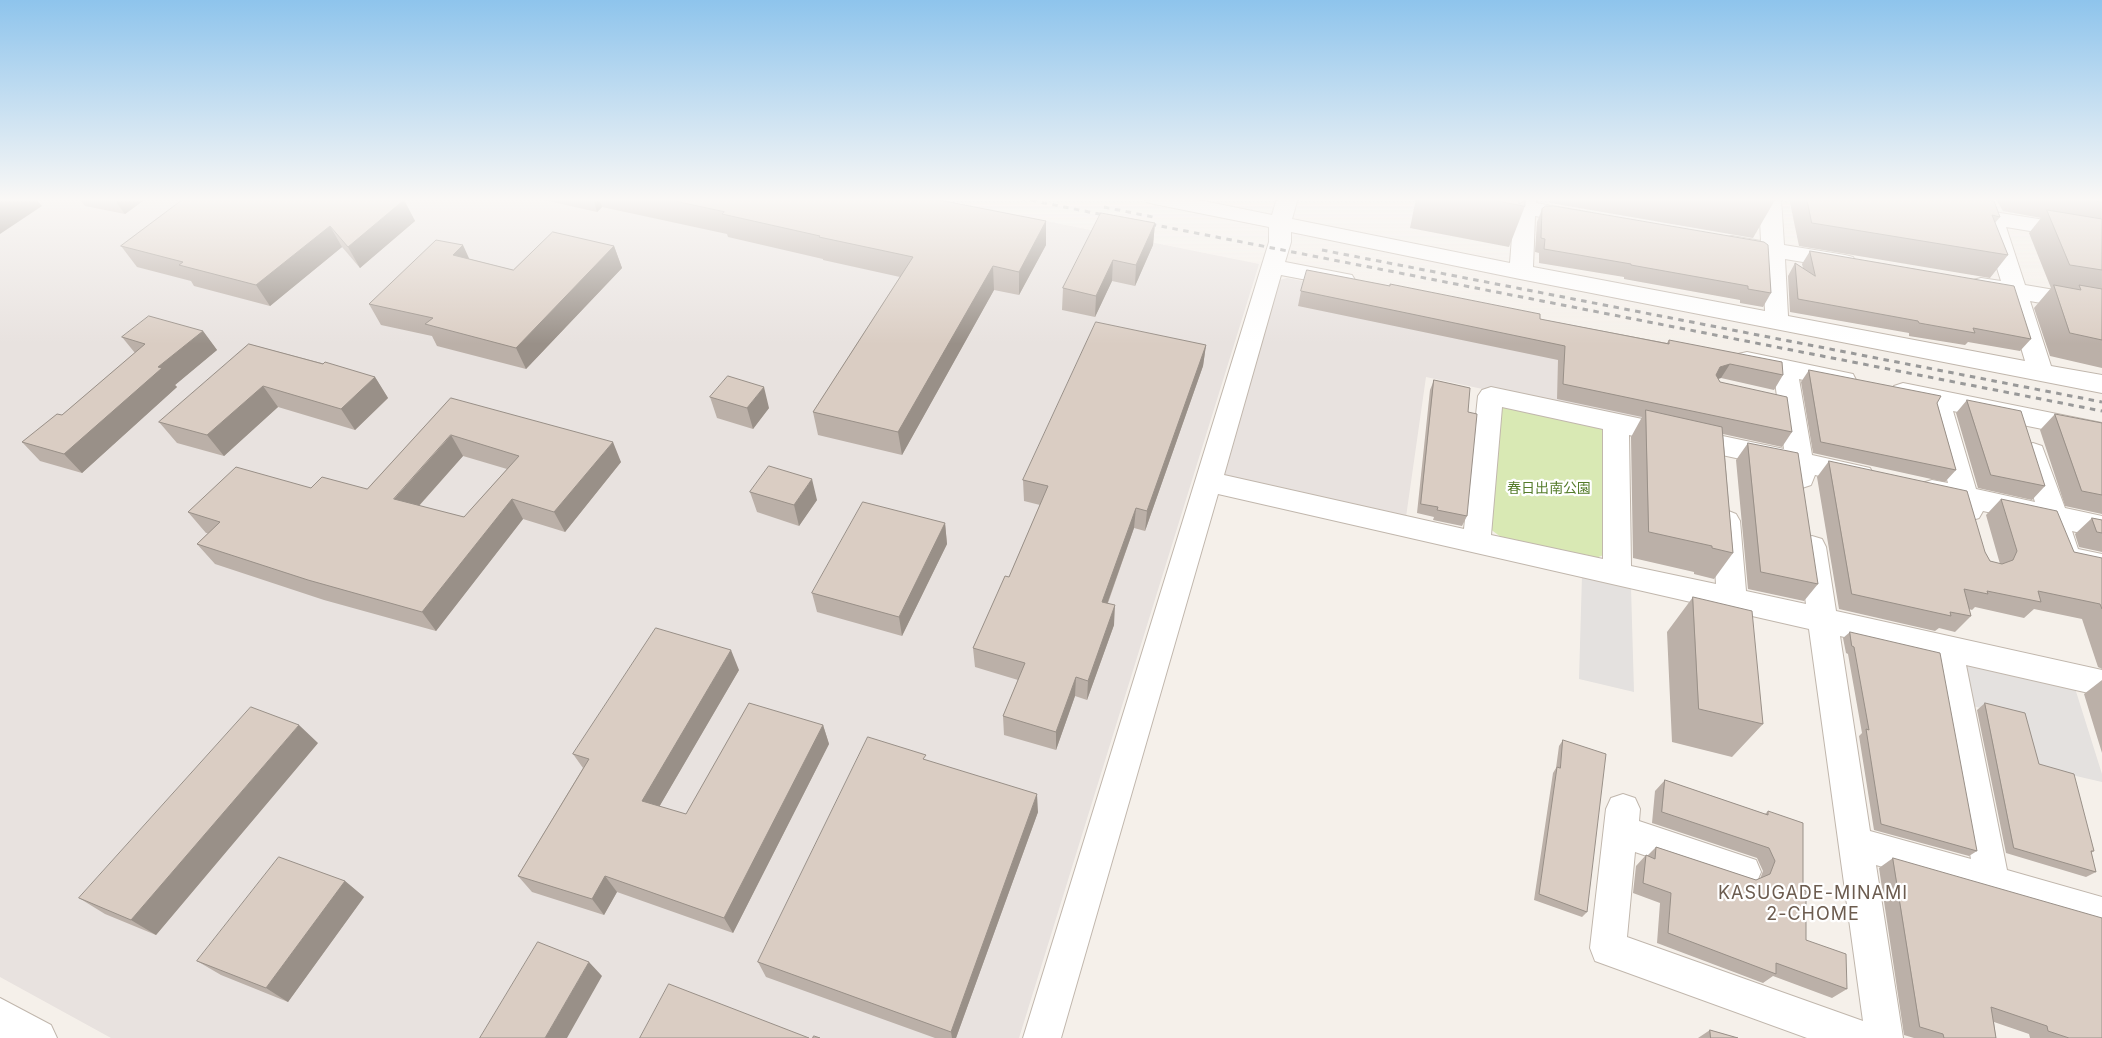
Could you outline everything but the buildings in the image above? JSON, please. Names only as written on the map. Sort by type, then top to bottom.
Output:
[{"type":"street","points":[[1042,1038],[1279,246]]},
{"type":"street","points":[[1391,246],[2102,384]]},
{"type":"street","points":[[1521,272],[1523,246]]},
{"type":"street","points":[[1753,246],[1861,265]]},
{"type":"street","points":[[1773,246],[1777,321]]},
{"type":"street","points":[[2002,246],[2041,372]]},
{"type":"street","points":[[1272,266],[1363,284]]},
{"type":"street","points":[[1958,282],[2102,306]]},
{"type":"street","points":[[1726,356],[2102,432]]},
{"type":"street","points":[[1785,368],[1805,499]]},
{"type":"street","points":[[1476,542],[1491,396],[2102,526]]},
{"type":"street","points":[[1764,398],[1790,404]]},
{"type":"street","points":[[1942,414],[1975,532]]},
{"type":"street","points":[[2020,415],[2067,558],[2102,565]]},
{"type":"street","points":[[1616,423],[1617,574]]},
{"type":"street","points":[[1720,445],[1732,600]]},
{"type":"street","points":[[1208,482],[2102,683]]},
{"type":"street","points":[[1809,527],[1857,843],[1884,1038]]},
{"type":"street","points":[[1947,648],[1992,881]]},
{"type":"street","points":[[1744,872],[1622,820],[1608,948],[1859,1038]]},
{"type":"street","points":[[1857,843],[2102,914]]},
{"type":"street","points":[[0,1017],[38,1038]]},
{"type":"shaded area","points":[[0,246],[1172,246],[1259,264],[1019,1038],[111,1038],[0,977]]},
{"type":"shaded area","points":[[1287,278],[1645,346],[1648,424],[1426,377],[1406,517],[1231,481],[1222,471],[1279,280]]},
{"type":"shaded area","points":[[1582,575],[1631,587],[1634,692],[1579,679]]},
{"type":"shaded area","points":[[1960,659],[2074,685],[2102,774],[2102,782],[2037,767],[2024,718],[1972,706]]},
{"type":"green space","name":"春日出南公園","points":[[1501,405],[1605,428],[1606,554],[1596,558],[1501,537],[1486,526]]},
{"type":"railway","points":[[1264,246],[2102,411]]},
{"type":"railway","points":[[1322,250],[2102,402]]},
{"type":"district","name":"KASUGADE-MINAMI 2-CHOME","points":[[1813,904]]}]
